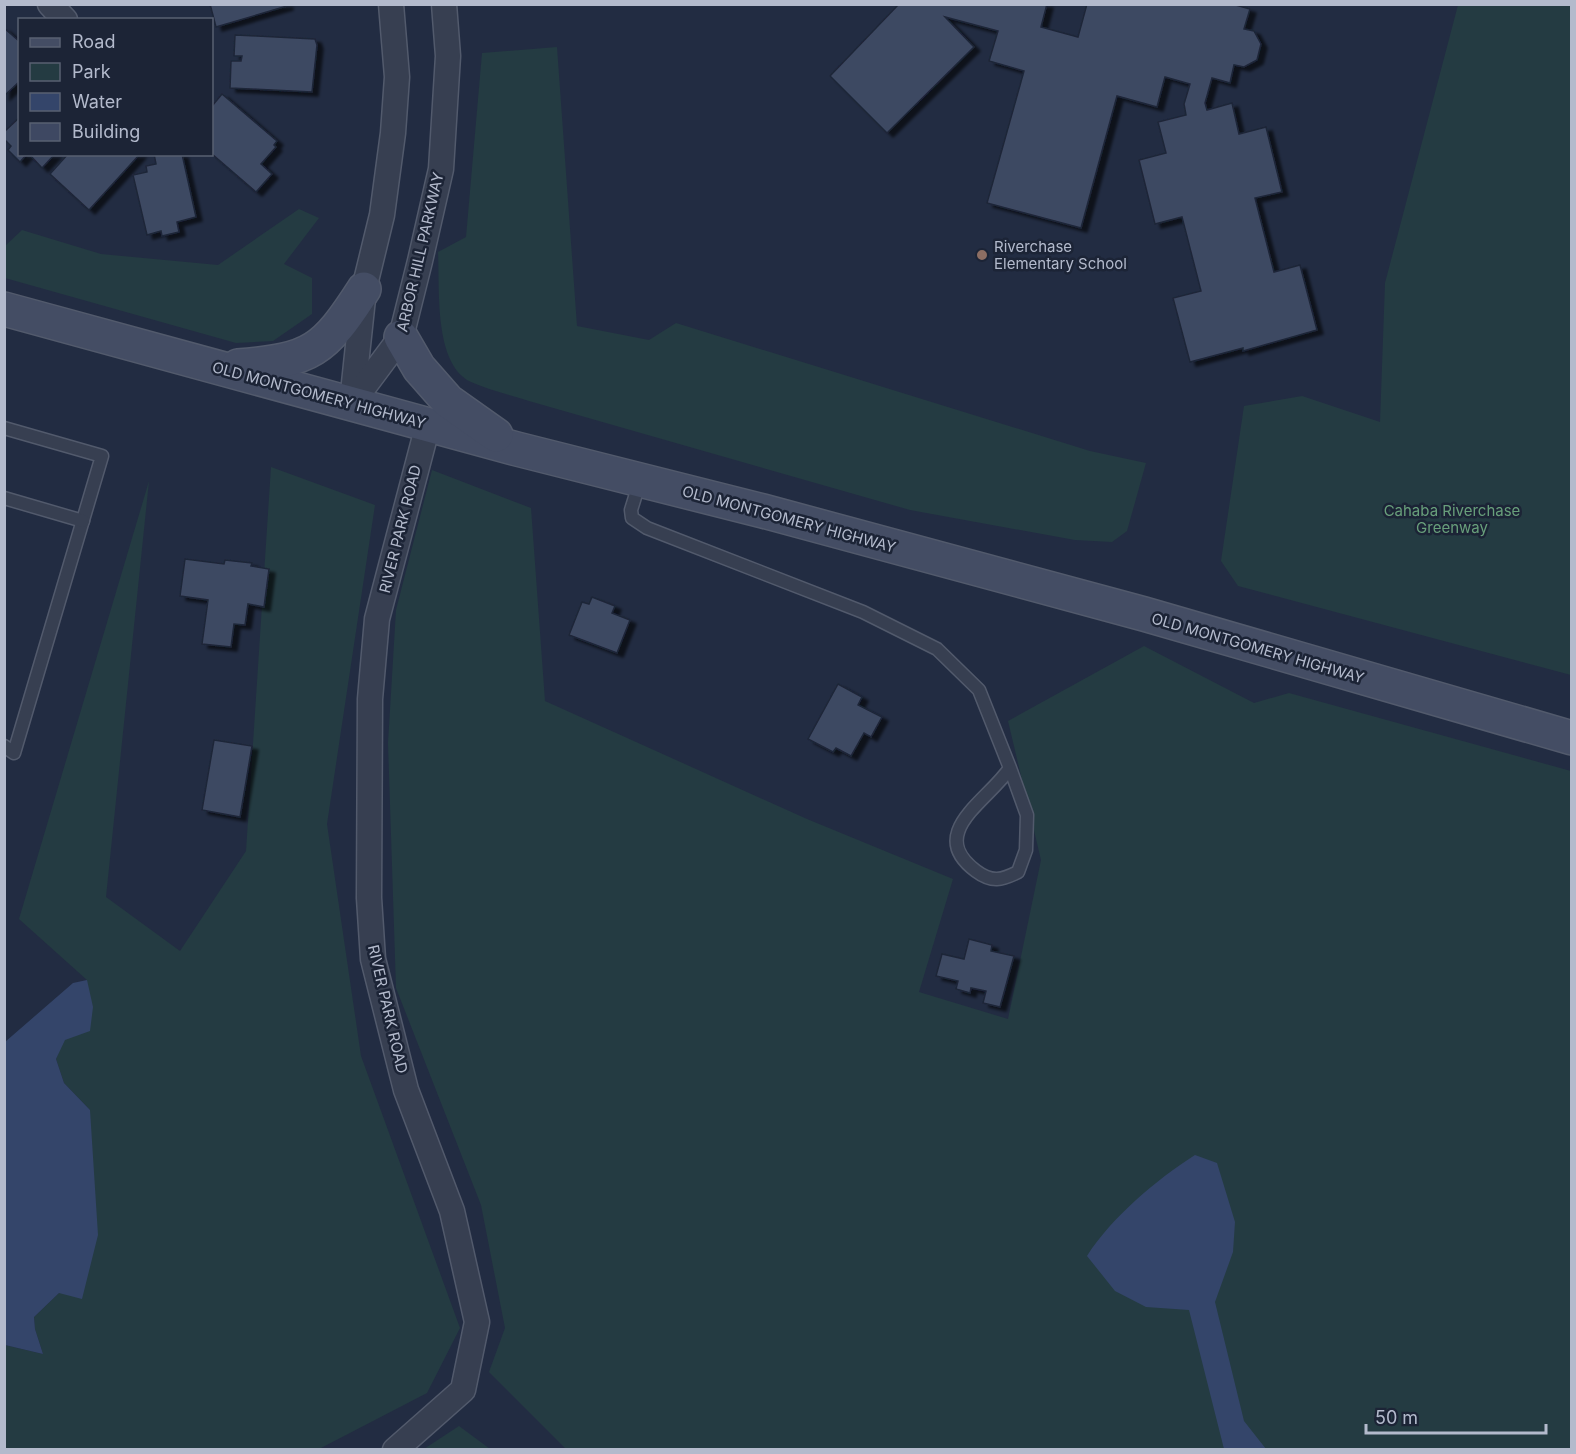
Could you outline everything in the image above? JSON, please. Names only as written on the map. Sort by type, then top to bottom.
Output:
[{"type":"street","points":[[50,4],[63,18]]},
{"type":"street","points":[[351,404],[364,290],[382,214],[393,133],[397,77],[391,4]]},
{"type":"street","name":"ARBOR HILL PARKWAY","points":[[351,404],[401,337],[441,170],[448,56],[444,4]]},
{"type":"street","points":[[220,367],[272,363],[300,357],[322,345],[338,329],[364,290]]},
{"type":"street","name":"OLD MONTGOMERY HIGHWAY","points":[[4,309],[517,449],[1133,611],[1572,738]]},
{"type":"street","points":[[401,337],[419,368],[448,401],[517,449]]},
{"type":"street","name":"RIVER PARK ROAD","points":[[395,1449],[463,1390],[477,1322],[452,1211],[403,1080],[373,959],[369,898],[370,699],[377,619],[428,425]]},
{"type":"lane","points":[[4,428],[102,456],[14,753],[4,746]]},
{"type":"lane","points":[[640,480],[631,510],[632,518],[647,528],[863,612],[937,649],[979,690],[1010,768],[1027,815],[1026,850],[1018,872],[1002,880],[986,879],[960,856],[955,842],[960,824],[1000,784],[1010,768]]},
{"type":"lane","points":[[4,498],[83,521]]},
{"type":"green space","name":"Cahaba Riverchase Greenway","points":[[1458,5],[1571,5],[1571,675],[1238,586],[1221,561],[1244,406],[1302,396],[1380,422],[1385,283]]},
{"type":"green space","points":[[557,47],[577,326],[649,340],[676,323],[1090,451],[1146,463],[1127,531],[1112,542],[1075,540],[910,510],[485,388],[459,373],[450,359],[444,342],[439,304],[438,252],[466,237],[482,53]]},
{"type":"green space","points":[[299,209],[319,218],[284,264],[312,278],[312,314],[273,341],[236,343],[5,278],[5,246],[22,230],[101,254],[218,265]]},
{"type":"green space","points":[[271,467],[375,505],[327,824],[361,1056],[460,1328],[427,1393],[319,1449],[5,1450],[5,1345],[43,1354],[35,1329],[34,1317],[59,1293],[90,1110],[64,1083],[56,1059],[87,980],[19,919],[149,481],[106,897],[180,951],[246,851]]},
{"type":"green space","points":[[432,470],[531,508],[545,701],[807,819],[953,879],[919,992],[1008,1019],[1041,860],[1008,721],[1144,646],[1254,703],[1289,693],[1571,771],[1571,1449],[566,1449],[489,1372],[505,1328],[481,1205],[396,988],[388,743],[396,610]]},
{"type":"green space","points":[[459,1426],[490,1449],[424,1449]]},
{"type":"water","points":[[87,980],[93,1007],[90,1031],[65,1040],[56,1059],[64,1083],[90,1110],[98,1235],[82,1299],[59,1293],[34,1317],[35,1329],[43,1354],[5,1345],[5,1042],[73,983]]},
{"type":"water","points":[[1195,1155],[1217,1163],[1235,1222],[1233,1252],[1215,1302],[1244,1421],[1266,1449],[1224,1449],[1189,1310],[1146,1307],[1115,1291],[1087,1256],[1109,1228],[1136,1200]]},
{"type":"building","points":[[210,4],[287,4],[287,6],[216,27]]},
{"type":"building","name":"Riverchase Elementary School","points":[[899,4],[1047,4],[1041,27],[1078,37],[1087,4],[1232,4],[1250,9],[1244,29],[1254,31],[1261,44],[1257,60],[1244,67],[1234,65],[1230,83],[1212,78],[1205,103],[1207,110],[1232,103],[1239,134],[1266,127],[1282,192],[1255,198],[1274,272],[1300,265],[1317,330],[1243,351],[1243,348],[1190,362],[1173,298],[1201,291],[1182,217],[1155,224],[1139,160],[1166,153],[1158,122],[1186,115],[1184,104],[1190,84],[1165,77],[1157,107],[1117,96],[1081,228],[987,203],[1024,71],[989,61],[998,31],[945,17],[974,47],[887,133],[830,76]]},
{"type":"building","points":[[4,28],[18,40],[18,83],[4,96]]},
{"type":"building","points":[[235,35],[315,39],[317,45],[312,92],[230,88],[231,61],[241,61],[242,56],[234,56]]},
{"type":"building","points":[[222,94],[277,141],[274,145],[276,147],[261,164],[272,174],[256,192],[213,155],[213,105]]},
{"type":"building","points":[[18,119],[18,156],[25,156],[20,162],[8,150],[11,146],[4,139],[4,132]]},
{"type":"building","points":[[31,156],[53,156],[42,168]]},
{"type":"building","points":[[66,156],[138,156],[89,210],[50,174]]},
{"type":"building","points":[[154,156],[182,156],[196,217],[177,222],[179,232],[162,236],[161,231],[147,235],[133,175],[147,172],[146,166],[156,164]]},
{"type":"building","points":[[185,559],[224,564],[225,560],[252,563],[251,566],[269,569],[264,607],[248,604],[245,625],[234,624],[231,647],[202,644],[208,600],[180,596]]},
{"type":"building","points":[[592,597],[615,606],[612,613],[630,620],[617,653],[569,635],[582,602],[589,604]]},
{"type":"building","points":[[838,684],[862,697],[858,705],[882,717],[871,737],[864,733],[851,756],[836,748],[833,752],[808,739]]},
{"type":"building","points":[[214,740],[252,746],[240,817],[202,810]]},
{"type":"building","points":[[969,939],[992,945],[991,951],[1014,956],[1000,1007],[983,1003],[986,991],[971,988],[970,993],[956,989],[958,981],[936,976],[942,954],[964,959]]},
{"type":"place","name":"Riverchase Elementary School","points":[[982,255]]}]
